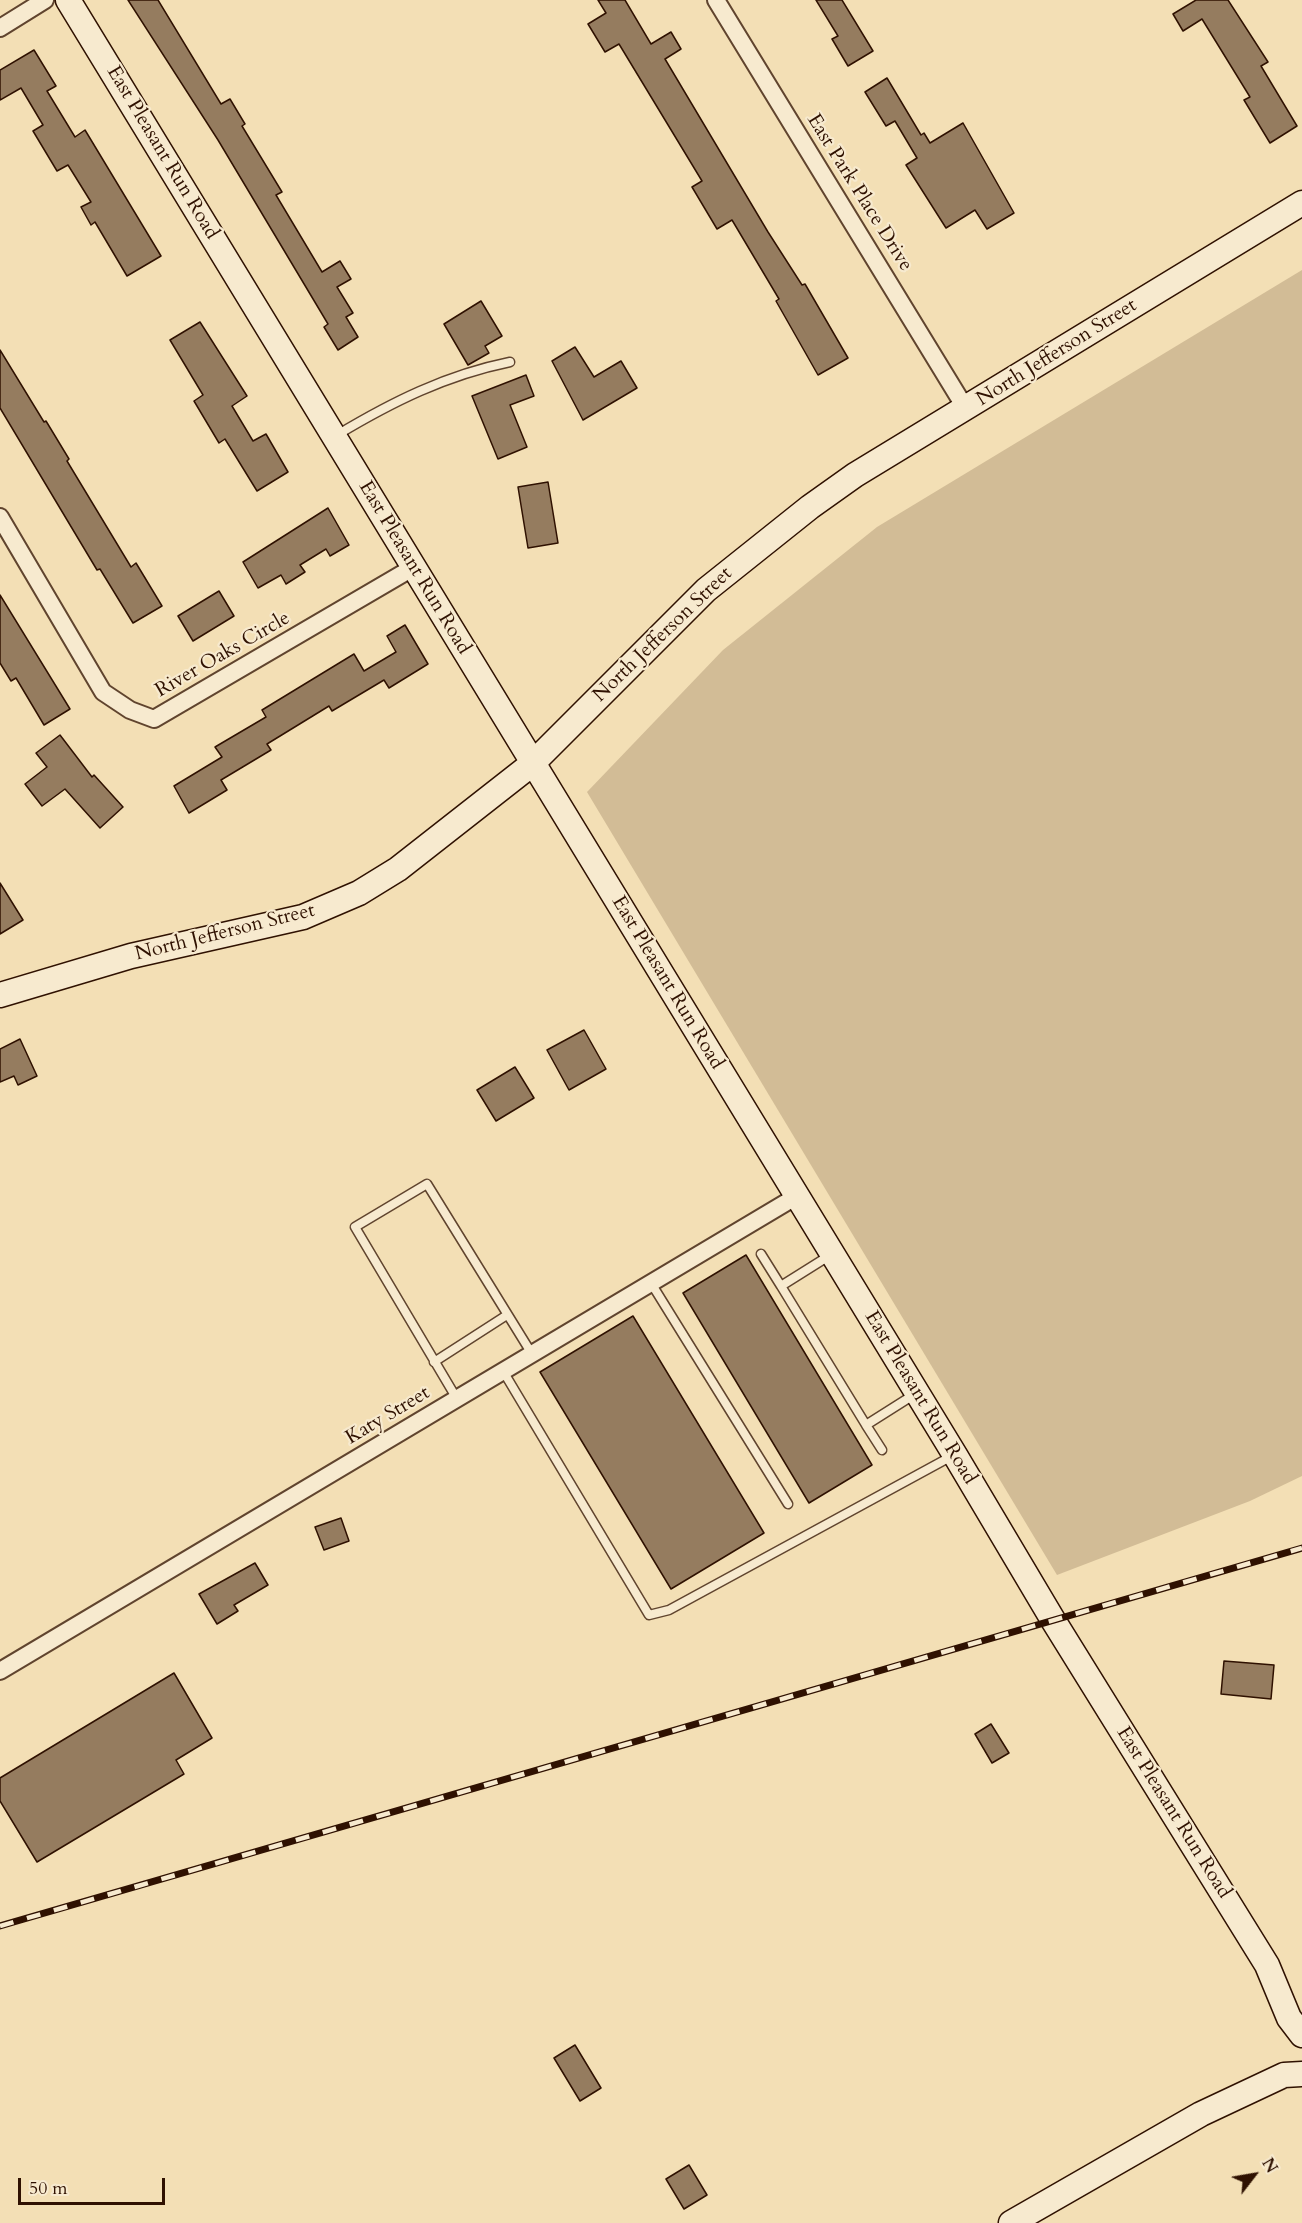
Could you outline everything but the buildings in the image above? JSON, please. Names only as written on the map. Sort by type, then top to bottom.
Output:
[{"type":"main road","name":"East Pleasant Run Road","points":[[68,0],[955,1455],[1053,1620],[1267,1965],[1289,2018],[1302,2035]]},
{"type":"main road","name":"North Jefferson Street","points":[[0,995],[132,956],[303,917],[340,901],[398,869],[532,764],[706,590],[855,476],[1302,203]]},
{"type":"main road","name":"East Pleasant Run Road","points":[[1267,1965],[1302,2003]]},
{"type":"main road","points":[[1011,2223],[1201,2114],[1284,2075],[1302,2074]]},
{"type":"street","points":[[0,28],[45,0]]},
{"type":"street","name":"East Park Place Drive","points":[[716,0],[966,409]]},
{"type":"street","name":"River Oaks Circle","points":[[0,517],[103,692],[130,710],[154,719],[414,567]]},
{"type":"street","name":"Katy Street","points":[[0,1671],[797,1196]]},
{"type":"lane","points":[[334,437],[382,408],[434,383],[510,362]]},
{"type":"lane","points":[[457,1399],[355,1227],[427,1184],[532,1354]]},
{"type":"lane","points":[[761,1254],[882,1450]]},
{"type":"lane","points":[[781,1286],[832,1254]]},
{"type":"lane","points":[[651,1283],[788,1504]]},
{"type":"lane","points":[[434,1362],[507,1315]]},
{"type":"lane","points":[[503,1371],[649,1615],[669,1610],[955,1455]]},
{"type":"lane","points":[[866,1425],[917,1393]]},
{"type":"shaded area","points":[[1302,270],[1302,1476],[1250,1501],[1057,1575],[587,792],[723,650],[877,527]]},
{"type":"railway","points":[[0,1926],[1302,1548]]}]
